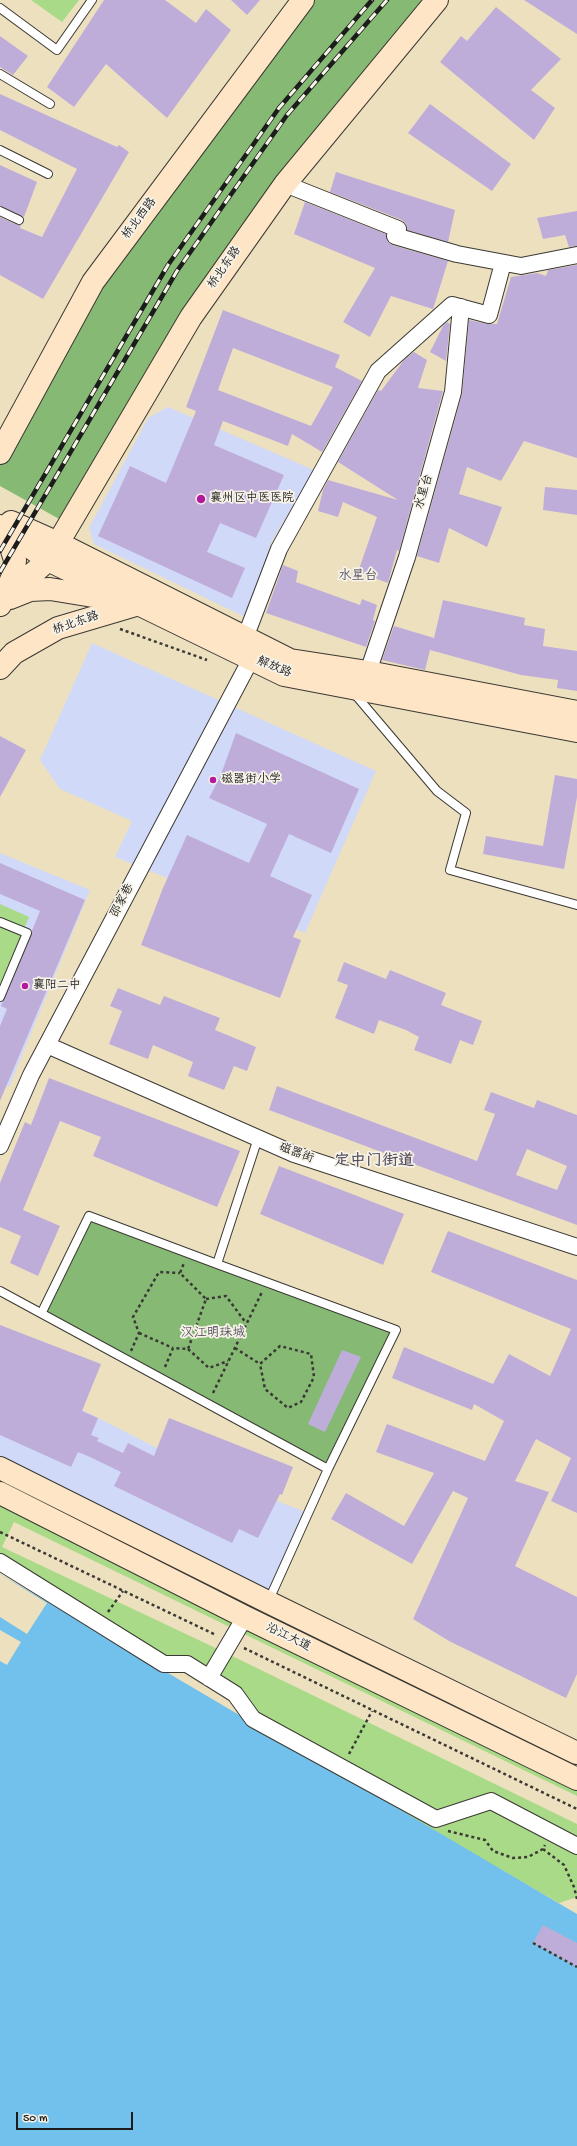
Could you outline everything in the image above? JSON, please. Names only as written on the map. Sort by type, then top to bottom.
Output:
[{"type":"main road","name":"桥北西路","points":[[0,453],[93,282],[302,0]]},
{"type":"main road","name":"桥北东路","points":[[2,603],[53,551],[190,317],[285,184],[437,0]]},
{"type":"main road","name":"解放路","points":[[0,517],[139,604],[284,675],[577,731]]},
{"type":"main road","name":"解放路","points":[[0,526],[290,660],[368,672],[577,712]]},
{"type":"main road","points":[[0,534],[10,544],[15,560],[14,573],[2,603]]},
{"type":"main road","points":[[2,603],[30,590],[50,589],[139,604]]},
{"type":"main road","name":"桥北东路","points":[[0,668],[14,653],[58,628],[139,604]]},
{"type":"main road","name":"沿江大道","points":[[0,1468],[268,1602],[577,1753]]},
{"type":"main road","name":"沿江大道","points":[[0,1493],[245,1617],[577,1780]]},
{"type":"street","points":[[285,184],[398,229],[395,236],[457,254],[521,266],[577,255]]},
{"type":"street","points":[[245,638],[279,549],[378,371],[452,305],[489,315],[503,263]]},
{"type":"street","name":"水星台","points":[[368,672],[407,557],[453,392],[461,307]]},
{"type":"street","name":"邵家巷","points":[[0,1146],[31,1075],[251,659]]},
{"type":"street","name":"磁器街","points":[[47,1044],[294,1154],[577,1247]]},
{"type":"street","points":[[0,1562],[164,1664],[187,1664],[235,1694],[253,1719],[436,1819],[491,1801],[577,1846]]},
{"type":"street","points":[[209,1678],[229,1641],[245,1617]]},
{"type":"lane","points":[[0,8],[57,50],[92,0]]},
{"type":"lane","points":[[0,74],[50,104]]},
{"type":"lane","points":[[0,150],[48,174]]},
{"type":"lane","points":[[0,211],[18,220]]},
{"type":"lane","points":[[348,687],[437,791],[466,813],[450,870],[577,905]]},
{"type":"lane","points":[[0,922],[27,933],[0,998]]},
{"type":"lane","points":[[217,1264],[258,1138]]},
{"type":"lane","points":[[42,1312],[90,1216],[396,1330],[328,1469],[268,1602]]},
{"type":"lane","points":[[0,1291],[42,1312],[328,1469]]},
{"type":"path","points":[[180,1273],[187,1253]]},
{"type":"path","points":[[137,1356],[131,1352],[138,1333],[133,1316],[159,1272],[180,1273],[206,1299]]},
{"type":"path","points":[[208,1404],[266,1282]]},
{"type":"path","points":[[206,1299],[226,1296],[246,1324]]},
{"type":"path","points":[[188,1349],[206,1299]]},
{"type":"path","points":[[138,1333],[173,1348],[188,1349],[209,1368],[228,1361]]},
{"type":"path","points":[[235,1348],[260,1364],[265,1389],[288,1408],[301,1402],[314,1377],[311,1354],[280,1346],[260,1364]]},
{"type":"path","points":[[157,1366],[164,1369],[173,1348]]},
{"type":"path","points":[[0,1532],[577,1809]]},
{"type":"path","points":[[99,1624],[123,1591]]},
{"type":"path","points":[[342,1768],[372,1710]]},
{"type":"path","points":[[443,1817],[448,1832],[485,1840],[493,1851],[513,1858],[528,1857],[543,1849],[551,1832]]},
{"type":"path","points":[[543,1849],[564,1865],[574,1887],[577,1899]]},
{"type":"path","points":[[533,1943],[577,1967]]},
{"type":"shaded area","name":"襄州区中医医院","points":[[168,407],[314,470],[271,543],[247,618],[94,544],[89,528],[148,418]]},
{"type":"shaded area","name":"磁器街小学","points":[[92,643],[376,771],[305,933],[115,857],[132,821],[60,789],[40,760]]},
{"type":"shaded area","name":"襄阳二中","points":[[0,853],[90,890],[9,1087],[0,1083]]},
{"type":"shaded area","points":[[0,1368],[212,1476],[308,1513],[268,1602],[0,1468]]},
{"type":"green space","points":[[31,0],[79,0],[62,22]]},
{"type":"green space","points":[[303,0],[437,0],[285,184],[61,520],[0,486],[0,453],[90,287]]},
{"type":"green space","points":[[0,904],[29,917],[0,986]]},
{"type":"green space","points":[[89,1216],[396,1330],[328,1469],[42,1312]]},
{"type":"green space","points":[[0,1492],[577,1767],[577,1796],[14,1522],[2,1547],[224,1652],[577,1824],[577,1897],[559,1903],[439,1834],[253,1719],[187,1664],[164,1664],[0,1562]]},
{"type":"water","points":[[0,1574],[577,1914],[577,2146],[0,2146]]},
{"type":"pier","points":[[0,1574],[47,1603],[27,1634],[0,1617]]},
{"type":"pier","points":[[0,1630],[21,1642],[7,1665],[0,1661]]},
{"type":"building","points":[[104,0],[165,0],[196,23],[206,9],[231,30],[167,118],[106,64],[74,107],[47,87]]},
{"type":"building","points":[[231,0],[260,0],[247,15]]},
{"type":"building","points":[[524,0],[577,0],[577,34]]},
{"type":"building","points":[[496,7],[561,59],[531,90],[555,108],[534,140],[440,62],[461,36],[467,41]]},
{"type":"building","points":[[0,36],[28,56],[13,75],[0,67]]},
{"type":"building","points":[[0,94],[117,147],[119,145],[129,152],[43,299],[0,275],[0,217],[17,225],[21,225],[20,228],[42,237],[77,169],[0,130]]},
{"type":"building","points":[[430,104],[511,164],[492,191],[408,133]]},
{"type":"building","points":[[0,165],[37,182],[24,217],[0,206]]},
{"type":"building","points":[[336,172],[455,210],[448,242],[407,230],[406,224],[402,220],[330,192]]},
{"type":"building","points":[[305,202],[386,234],[388,242],[392,245],[448,261],[433,309],[391,296],[370,337],[343,322],[375,268],[294,234]]},
{"type":"building","points":[[577,211],[577,246],[569,247],[565,235],[543,239],[537,218]]},
{"type":"building","points":[[577,265],[577,458],[524,441],[501,481],[467,467],[459,494],[502,507],[487,547],[449,528],[439,563],[417,556],[462,394],[469,320],[487,324],[497,324],[511,277],[537,273],[546,276],[548,270]]},
{"type":"building","points":[[223,310],[340,355],[335,367],[362,381],[322,452],[292,434],[288,446],[223,421],[214,445],[284,475],[256,538],[220,523],[207,552],[245,568],[232,598],[98,536],[130,466],[166,483],[196,411],[186,407]],"holes":[[[233,348],[333,387],[311,426],[218,390]]]},
{"type":"building","points":[[447,322],[450,324],[446,361],[430,352],[443,326]]},
{"type":"building","points":[[414,352],[427,360],[418,388],[443,391],[399,551],[397,550],[388,583],[358,572],[377,517],[343,502],[338,517],[318,511],[323,490],[328,480],[398,500],[338,462],[378,390],[381,391],[404,360]]},
{"type":"building","points":[[545,487],[577,490],[577,515],[543,510]]},
{"type":"building","points":[[283,565],[298,571],[296,582],[360,605],[362,599],[377,605],[373,620],[375,621],[366,647],[266,613]]},
{"type":"building","points":[[443,600],[525,618],[524,625],[545,629],[543,646],[577,651],[577,691],[557,688],[558,680],[521,675],[430,650],[425,670],[382,660],[394,626],[434,638]]},
{"type":"building","points":[[236,733],[359,789],[331,853],[289,834],[270,876],[312,895],[293,937],[301,940],[280,998],[141,945],[163,888],[187,835],[249,863],[267,824],[209,798],[220,777]]},
{"type":"building","points":[[0,736],[26,750],[0,797]]},
{"type":"building","points":[[555,775],[577,779],[577,797],[564,869],[483,854],[486,836],[543,846]]},
{"type":"building","name":"襄阳二中","points":[[0,863],[85,900],[0,1101],[0,1026],[7,1009],[1,1006],[40,911],[0,894]]},
{"type":"building","points":[[344,962],[386,979],[390,970],[446,993],[441,1005],[482,1021],[473,1045],[460,1040],[451,1064],[414,1050],[419,1037],[406,1030],[379,1020],[374,1034],[335,1018],[348,985],[337,981]]},
{"type":"building","points":[[118,988],[160,1005],[164,996],[220,1018],[215,1030],[256,1047],[247,1071],[234,1066],[224,1090],[188,1076],[193,1062],[153,1045],[148,1059],[109,1044],[122,1011],[110,1006]]},
{"type":"building","points":[[49,1078],[240,1151],[217,1207],[93,1156],[101,1137],[60,1121],[23,1210],[60,1226],[38,1276],[10,1263],[21,1236],[0,1227],[0,1183],[25,1122],[31,1125]]},
{"type":"building","points":[[277,1086],[477,1161],[495,1114],[484,1110],[491,1092],[534,1108],[537,1100],[577,1115],[577,1225],[269,1110]],"holes":[[[527,1149],[567,1166],[557,1190],[516,1175]]]},
{"type":"building","points":[[279,1166],[404,1214],[383,1265],[260,1214]]},
{"type":"building","points":[[448,1231],[577,1280],[577,1513],[551,1501],[571,1458],[536,1439],[515,1481],[549,1492],[515,1566],[577,1597],[577,1674],[566,1698],[449,1641],[413,1619],[468,1498],[453,1491],[412,1564],[331,1519],[346,1493],[404,1526],[434,1473],[376,1452],[387,1424],[485,1461],[504,1421],[474,1404],[472,1410],[392,1378],[404,1347],[493,1384],[509,1354],[550,1376],[571,1329],[431,1272]]},
{"type":"building","points":[[0,1325],[101,1364],[82,1411],[98,1418],[91,1435],[99,1438],[97,1441],[123,1453],[128,1443],[154,1456],[169,1418],[293,1467],[282,1495],[280,1494],[258,1538],[239,1529],[232,1543],[114,1486],[121,1472],[90,1457],[78,1452],[71,1467],[0,1435]]},
{"type":"building","points":[[342,1350],[361,1357],[325,1432],[308,1424]]},
{"type":"building","points":[[543,1925],[577,1943],[577,1967],[533,1943]]},
{"type":"railway","points":[[0,551],[168,265],[279,108],[372,0]]},
{"type":"railway","points":[[0,572],[177,271],[287,115],[387,0]]},
{"type":"place","name":"襄州区中医医院","points":[[201,499]]},
{"type":"place","name":"磁器街小学","points":[[213,780]]},
{"type":"place","name":"襄阳二中","points":[[25,986]]},
{"type":"district","name":"水星台","points":[[358,577]]},
{"type":"district","name":"定中门街道","points":[[374,1163]]},
{"type":"district","name":"汉江明珠城","points":[[213,1334]]}]
